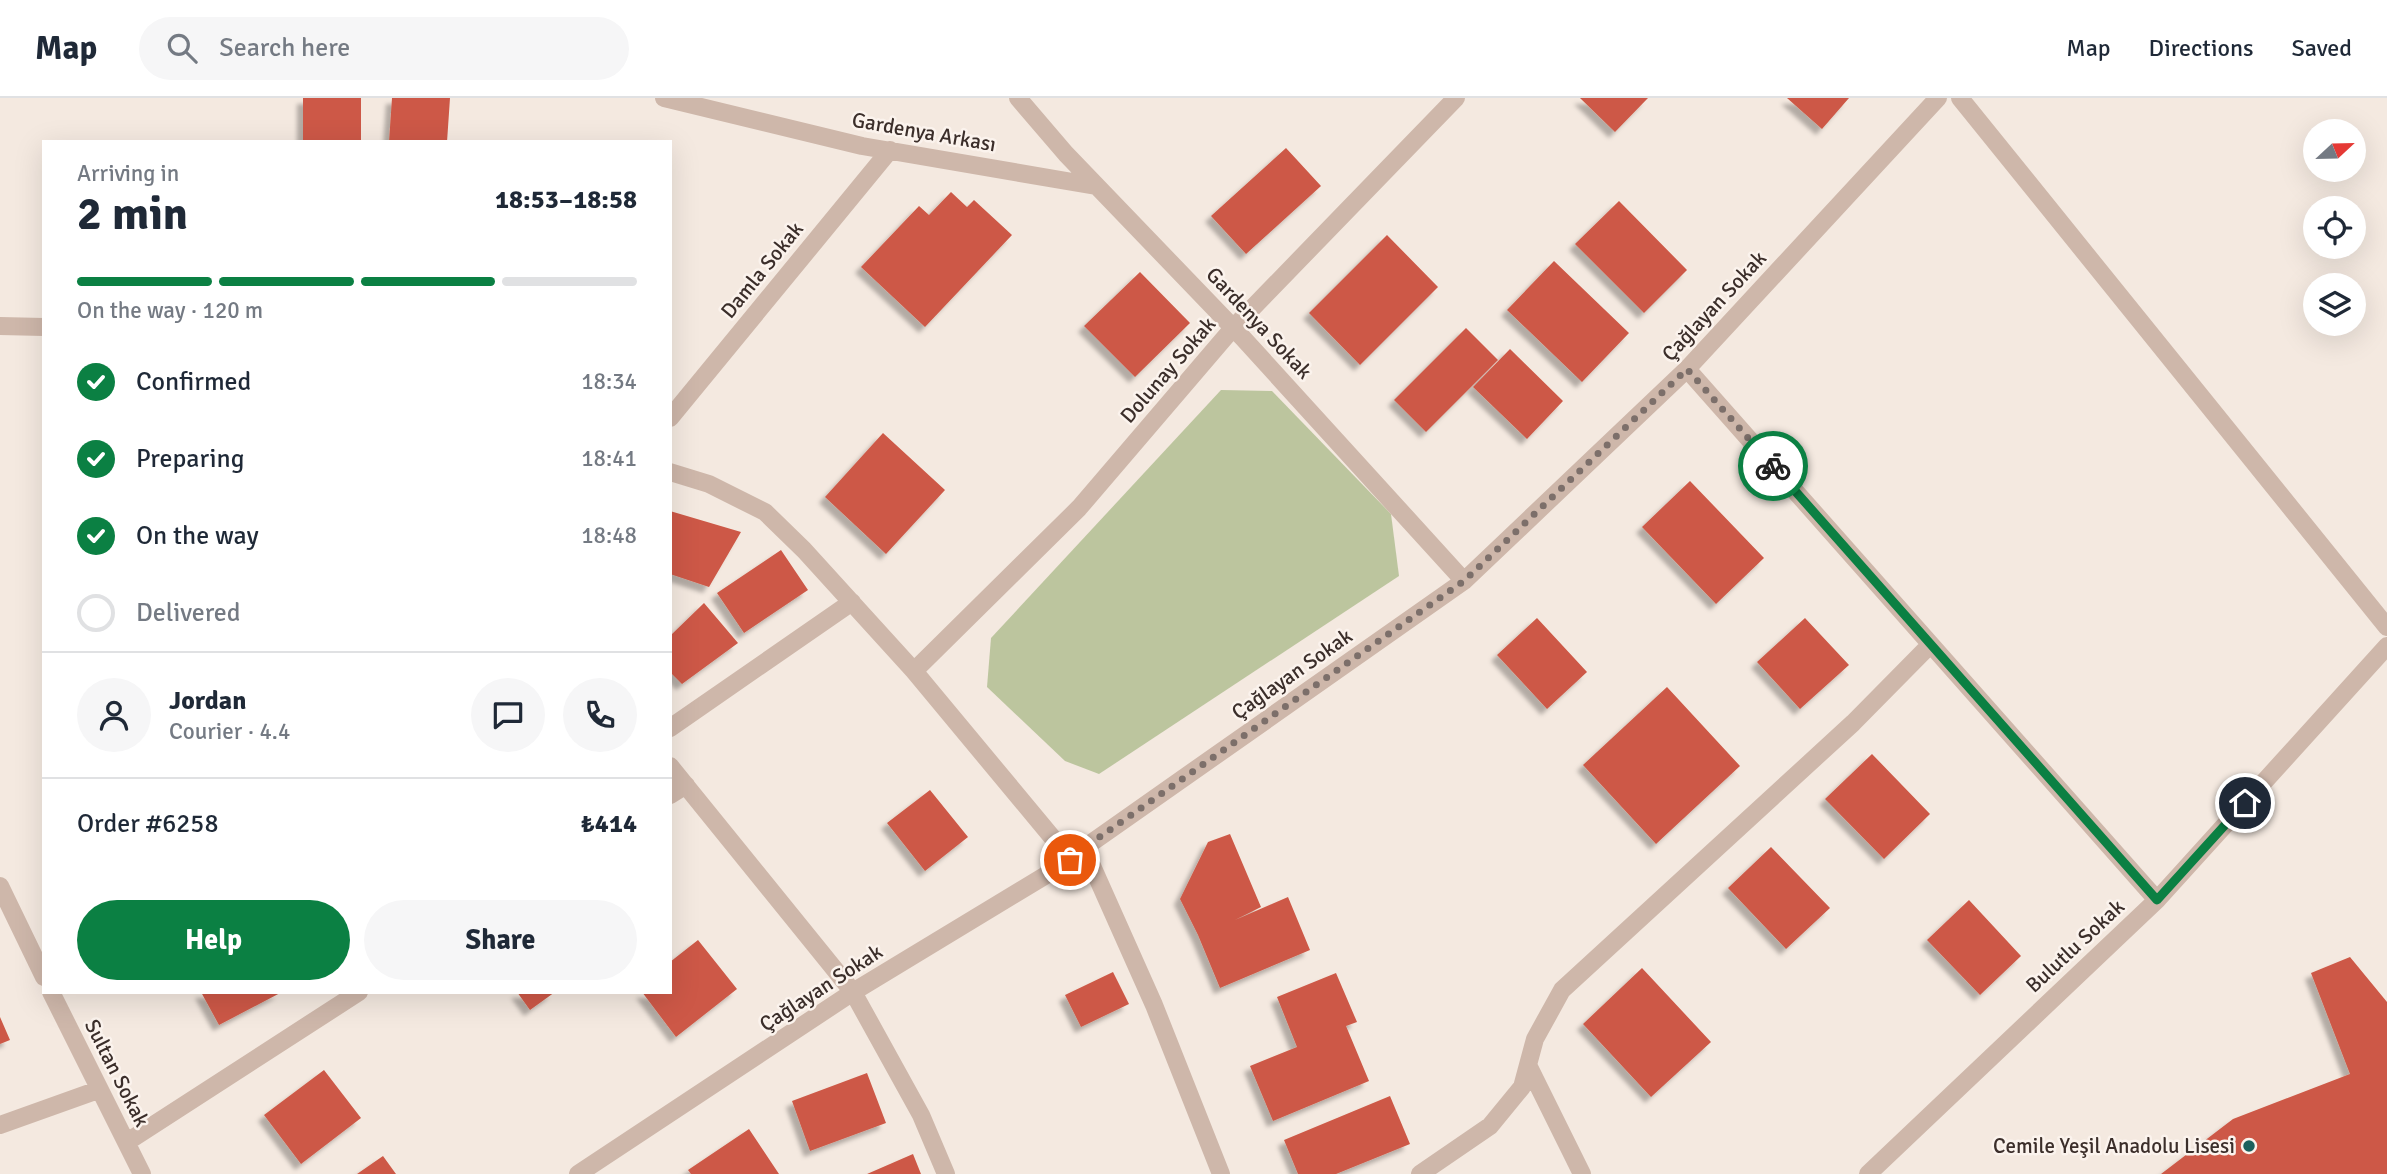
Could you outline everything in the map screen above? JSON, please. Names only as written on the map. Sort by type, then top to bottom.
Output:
[{"type":"street","name":"Gardenya Arkası","points":[[664,98],[862,146],[1096,186]]},
{"type":"street","name":"Gardenya Sokak","points":[[1018,98],[1096,186],[1233,328],[1464,581]]},
{"type":"street","name":"Dolunay Sokak","points":[[914,671],[1079,508],[1233,328],[1456,98]]},
{"type":"street","name":"Çağlayan Sokak","points":[[579,1174],[853,992],[1077,854],[1464,581],[1687,369],[1938,98]]},
{"type":"street","points":[[1960,98],[2387,627]]},
{"type":"street","name":"Damla Sokak","points":[[672,416],[890,150]]},
{"type":"street","points":[[0,326],[42,327]]},
{"type":"street","points":[[1687,369],[2157,900]]},
{"type":"street","points":[[672,473],[709,484],[765,512],[804,550],[1077,854],[1154,1005],[1221,1174]]},
{"type":"street","points":[[672,727],[852,603]]},
{"type":"street","points":[[1420,1174],[1490,1126],[1522,1087],[1535,1039],[1562,990],[1853,723],[1930,645]]},
{"type":"street","name":"Bulutlu Sokak","points":[[1868,1174],[2157,900],[2387,646]]},
{"type":"street","points":[[672,768],[853,992],[921,1115],[946,1174]]},
{"type":"street","points":[[672,794],[686,785]]},
{"type":"street","points":[[0,886],[42,973]]},
{"type":"street","name":"Sultan Sokak","points":[[52,994],[142,1174]]},
{"type":"street","points":[[127,1142],[356,994]]},
{"type":"street","points":[[1528,1065],[1582,1174]]},
{"type":"street","points":[[0,1125],[98,1090]]},
{"type":"green space","points":[[1221,390],[1272,391],[1391,514],[1399,576],[1099,774],[1065,761],[987,687],[991,638]]},
{"type":"building","points":[[303,98],[361,98],[361,140],[303,140]]},
{"type":"building","points":[[392,98],[450,98],[447,140],[389,140]]},
{"type":"building","points":[[1580,98],[1648,98],[1615,132]]},
{"type":"building","points":[[1787,98],[1849,98],[1822,129]]},
{"type":"building","points":[[1286,148],[1321,186],[1246,254],[1211,216]]},
{"type":"building","points":[[951,192],[967,207],[974,200],[1012,235],[925,327],[861,267],[919,206],[929,215]]},
{"type":"building","points":[[1619,201],[1687,270],[1644,313],[1575,244]]},
{"type":"building","points":[[1387,235],[1438,287],[1360,365],[1309,313]]},
{"type":"building","points":[[1554,261],[1629,333],[1582,382],[1507,310]]},
{"type":"building","points":[[1140,272],[1190,323],[1135,377],[1084,326]]},
{"type":"building","points":[[1466,328],[1498,360],[1426,432],[1394,400]]},
{"type":"building","points":[[1510,349],[1563,401],[1527,439],[1473,387]]},
{"type":"building","points":[[883,433],[945,490],[886,554],[825,497]]},
{"type":"building","points":[[1690,481],[1764,558],[1716,604],[1642,527]]},
{"type":"building","points":[[672,512],[741,532],[709,587],[672,575]]},
{"type":"building","points":[[781,550],[808,590],[744,633],[717,593]]},
{"type":"building","points":[[704,603],[738,643],[682,684],[672,674],[672,634]]},
{"type":"building","points":[[1537,618],[1587,672],[1547,709],[1497,655]]},
{"type":"building","points":[[1805,618],[1849,665],[1800,709],[1757,662]]},
{"type":"building","points":[[1667,687],[1740,766],[1656,844],[1583,765]]},
{"type":"building","points":[[1872,754],[1930,814],[1884,859],[1825,799]]},
{"type":"building","points":[[930,790],[968,837],[925,871],[887,823]]},
{"type":"building","points":[[1230,834],[1261,907],[1235,920],[1288,897],[1310,950],[1220,988],[1180,899],[1208,842]]},
{"type":"building","points":[[1771,847],[1830,908],[1786,949],[1728,888]]},
{"type":"building","points":[[1969,900],[2021,956],[1980,995],[1927,940]]},
{"type":"building","points":[[698,940],[737,989],[676,1037],[644,994],[672,994],[672,960]]},
{"type":"building","points":[[2350,957],[2387,1002],[2387,1174],[2161,1174],[2233,1119],[2350,1074],[2311,973]]},
{"type":"building","points":[[1642,968],[1711,1042],[1651,1097],[1583,1024]]},
{"type":"building","points":[[1113,972],[1129,1004],[1081,1027],[1065,995]]},
{"type":"building","points":[[1336,973],[1357,1022],[1346,1026],[1369,1081],[1273,1121],[1250,1066],[1297,1047],[1277,997]]},
{"type":"building","points":[[202,994],[278,994],[219,1025]]},
{"type":"building","points":[[518,994],[552,994],[530,1010]]},
{"type":"building","points":[[0,1017],[10,1040],[0,1044]]},
{"type":"building","points":[[324,1070],[361,1118],[301,1164],[264,1115]]},
{"type":"building","points":[[867,1073],[886,1123],[810,1151],[792,1101]]},
{"type":"building","points":[[1390,1096],[1410,1144],[1336,1174],[1298,1174],[1284,1140]]},
{"type":"building","points":[[749,1129],[779,1174],[691,1174],[688,1170]]},
{"type":"building","points":[[913,1154],[921,1174],[867,1174]]},
{"type":"building","points":[[383,1156],[396,1174],[357,1174]]},
{"type":"way so far","points":[[1070,860],[1464,581],[1687,369],[1773,466]]},
{"type":"place","name":"Cemile Yeşil Anadolu Lisesi","points":[[2249,1146]]},
{"type":"route","points":[[1773,466],[2157,900],[2245,803]]}]
